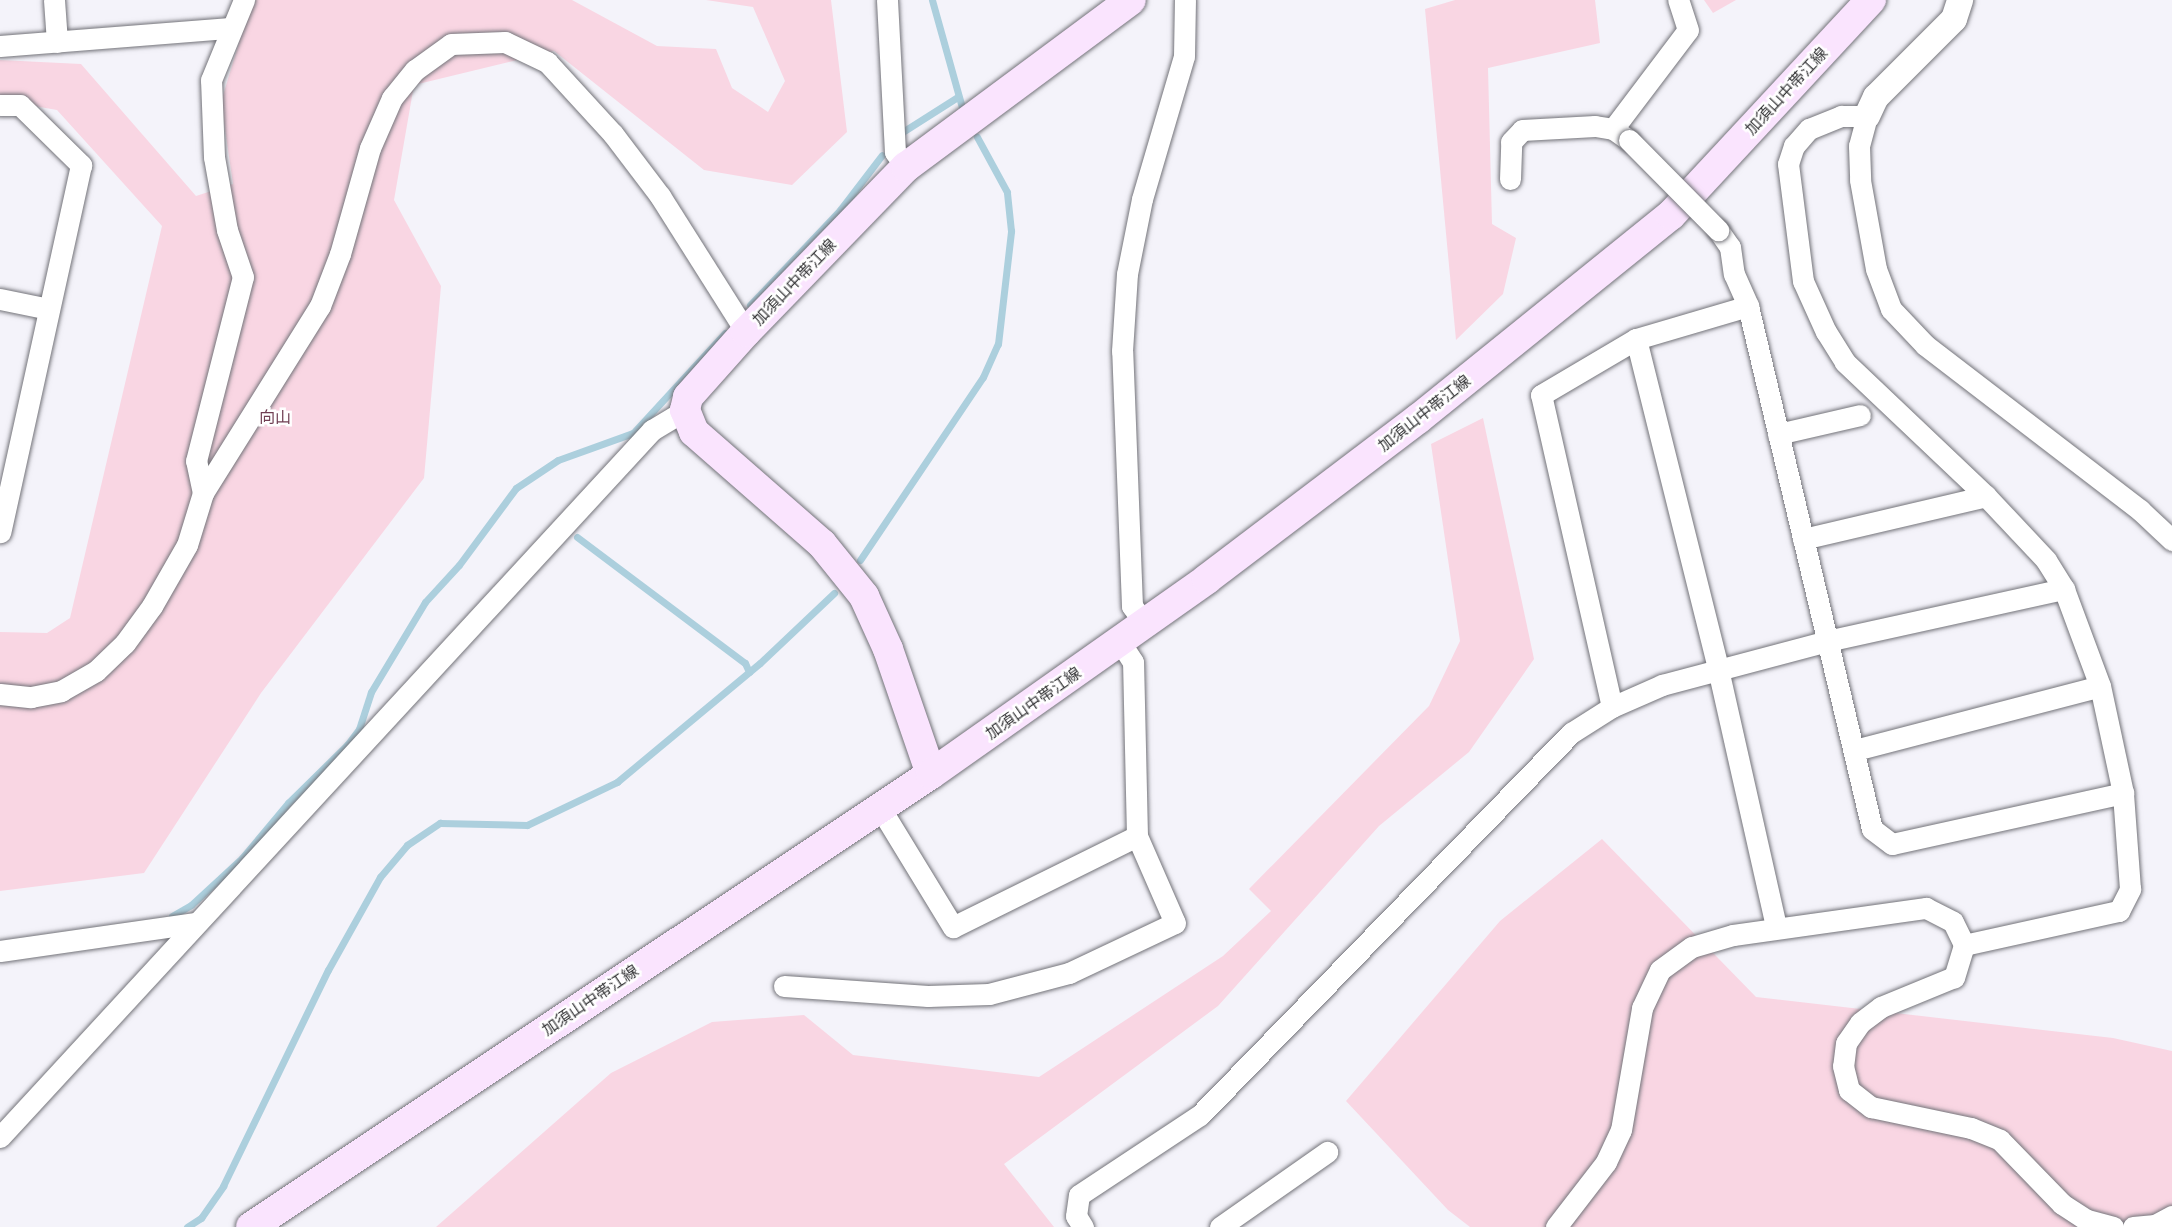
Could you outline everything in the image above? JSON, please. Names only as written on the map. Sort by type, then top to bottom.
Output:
[{"type":"main road","name":"加須山中帯江線","points":[[685,410],[696,386],[906,167],[1131,0]]},
{"type":"main road","name":"加須山中帯江線","points":[[250,1227],[879,806],[931,774],[1120,642],[1418,419],[1671,214],[1871,0]]},
{"type":"main road","points":[[685,410],[694,432],[822,544],[864,596],[888,649],[931,774]]},
{"type":"street","points":[[54,0],[57,42]]},
{"type":"street","points":[[203,493],[196,461],[243,277],[227,230],[214,157],[211,80],[230,28],[244,0]]},
{"type":"street","points":[[887,0],[895,152],[906,167]]},
{"type":"street","points":[[1144,623],[1132,606],[1123,329],[1127,274],[1142,199],[1184,56],[1185,0]]},
{"type":"street","points":[[1621,134],[1689,30],[1678,0]]},
{"type":"street","points":[[1960,0],[1954,20],[1876,97],[1867,116],[1859,146],[1860,180],[1876,269],[1891,309],[1925,345],[2140,510],[2172,540]]},
{"type":"street","points":[[0,46],[230,28]]},
{"type":"street","points":[[0,694],[31,697],[61,691],[96,671],[125,643],[152,606],[187,545],[203,493],[320,306],[340,254],[370,148],[392,98],[414,70],[451,44],[505,42],[548,62],[613,134],[660,196],[746,332]]},
{"type":"street","points":[[0,105],[20,105],[81,165],[3,498],[0,532]]},
{"type":"street","points":[[1867,116],[1841,116],[1809,129],[1794,146],[1788,164],[1803,281],[1826,332],[1845,362],[1986,496],[2046,560],[2064,589],[2100,686],[2124,793],[2130,890],[2119,911],[1964,945]]},
{"type":"street","points":[[1510,179],[1511,142],[1522,130],[1575,126],[1621,134],[1718,230],[1730,247],[1734,274],[1749,306],[1872,829],[1892,844],[2124,793]]},
{"type":"street","points":[[0,299],[49,309]]},
{"type":"street","points":[[1612,707],[1541,395],[1636,339],[1749,306]]},
{"type":"street","points":[[1636,339],[1718,669],[1776,927]]},
{"type":"street","points":[[0,1137],[194,923],[266,852],[651,430],[685,410]]},
{"type":"street","points":[[1778,434],[1860,415]]},
{"type":"street","points":[[1803,539],[1986,496]]},
{"type":"street","points":[[1083,1227],[1076,1216],[1079,1195],[1200,1115],[1571,733],[1612,707],[1662,685],[1827,641],[2064,589]]},
{"type":"street","points":[[784,986],[928,996],[989,994],[1069,974],[1175,923],[1137,836],[1133,662],[1120,642]]},
{"type":"street","points":[[1855,750],[2100,686]]},
{"type":"street","points":[[879,806],[953,927],[1137,836]]},
{"type":"street","points":[[1556,1227],[1606,1162],[1620,1130],[1642,1008],[1660,970],[1692,947],[1776,927],[1926,908],[1953,922],[1964,945],[1954,977],[1881,1007],[1860,1023],[1846,1043],[1843,1066],[1849,1090],[1871,1107],[1971,1128],[2000,1140],[2062,1204],[2087,1220],[2113,1227]]},
{"type":"street","points":[[0,951],[194,923]]},
{"type":"street","points":[[1220,1227],[1327,1152]]},
{"type":"street","points":[[2133,1227],[2155,1225],[2172,1216]]},
{"type":"green space","name":"向山","points":[[256,0],[572,0],[657,46],[716,49],[732,88],[768,112],[785,81],[753,7],[706,0],[831,0],[847,132],[792,185],[704,170],[554,51],[414,85],[394,200],[441,286],[424,478],[261,693],[144,873],[0,891],[0,632],[47,633],[70,618],[162,226],[57,110],[0,100],[0,60],[81,64],[196,196],[233,184],[221,102],[244,26]]},
{"type":"green space","points":[[1455,0],[1595,0],[1600,43],[1488,68],[1492,224],[1516,238],[1503,294],[1456,340],[1425,9]]},
{"type":"green space","points":[[1704,0],[1736,0],[1713,13]]},
{"type":"green space","points":[[1483,418],[1534,659],[1469,752],[1379,826],[1218,1006],[1004,1164],[1054,1227],[436,1227],[611,1073],[712,1022],[804,1015],[853,1055],[1039,1077],[1223,956],[1271,911],[1249,889],[1429,706],[1460,641],[1431,444]]},
{"type":"green space","points":[[1602,839],[1756,997],[2113,1038],[2172,1051],[2172,1227],[1470,1227],[1448,1210],[1346,1101],[1500,921]]},
{"type":"waterway","points":[[932,0],[963,111]]},
{"type":"waterway","points":[[904,131],[956,98]]},
{"type":"waterway","points":[[860,560],[983,377],[998,344],[1011,231],[1007,192],[977,137]]},
{"type":"waterway","points":[[750,305],[840,210],[882,155]]},
{"type":"waterway","points":[[172,916],[191,905],[242,858],[288,803],[347,745],[359,729],[371,692],[425,602],[459,565],[516,488],[558,460],[633,433],[725,333]]},
{"type":"waterway","points":[[577,537],[745,663],[749,672]]},
{"type":"waterway","points":[[187,1227],[201,1218],[223,1186],[328,970],[380,877],[407,845],[440,823],[527,825],[617,782],[760,663],[834,593]]}]
